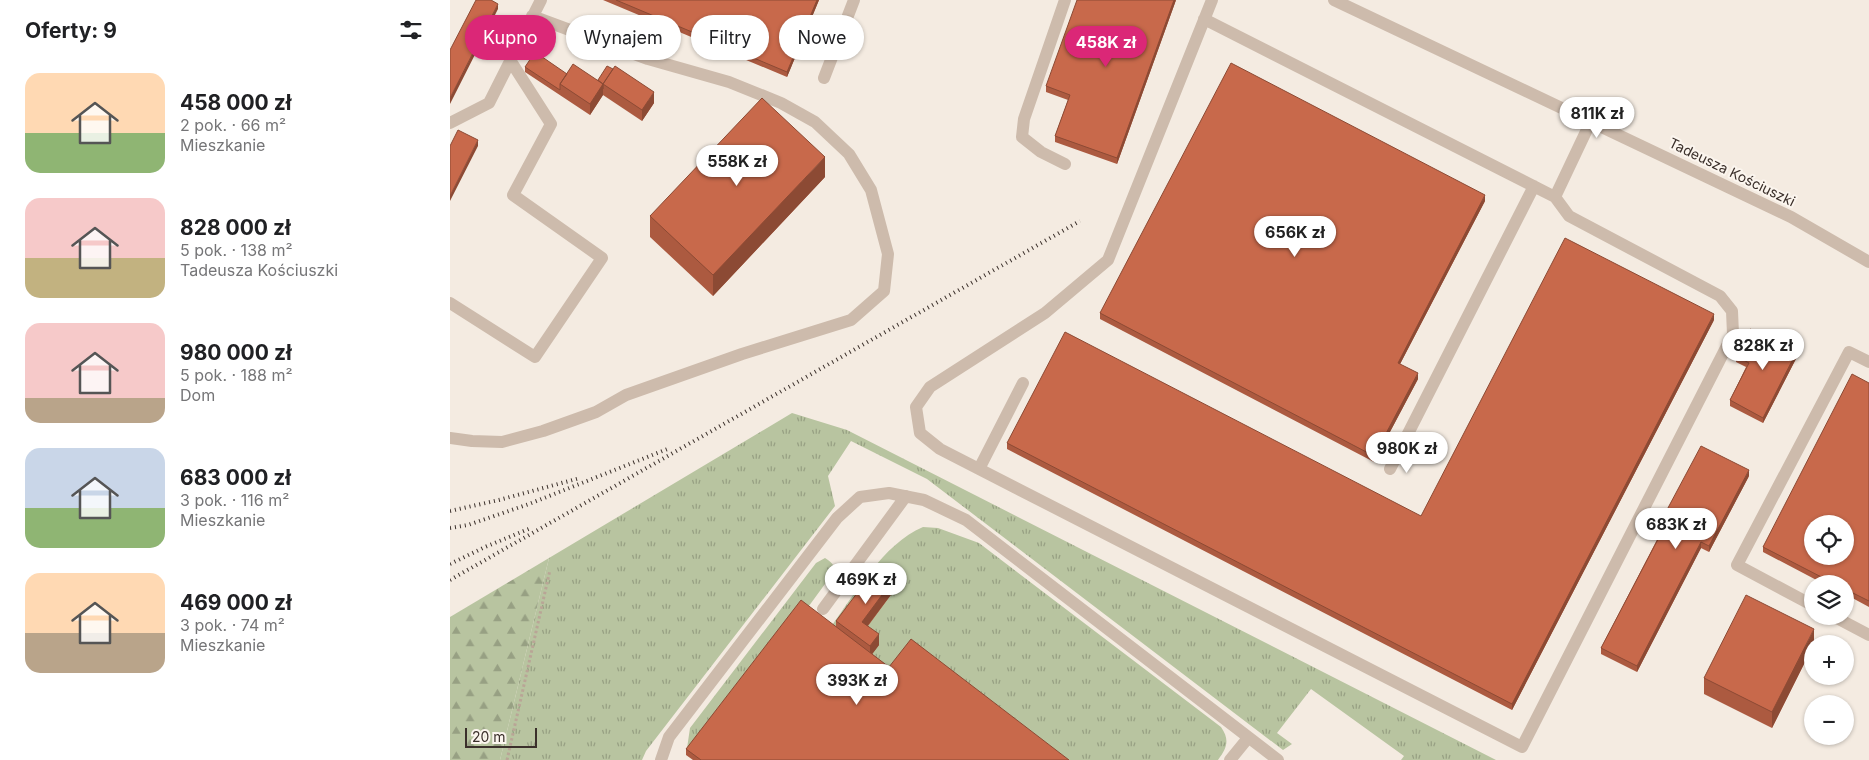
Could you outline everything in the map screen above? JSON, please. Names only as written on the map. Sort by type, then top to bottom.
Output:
[{"type":"street","points":[[533,15],[541,0]]},
{"type":"street","points":[[824,78],[854,0]]},
{"type":"street","points":[[1065,0],[1024,119],[1022,137],[1041,152],[1065,164]]},
{"type":"street","points":[[1204,19],[1555,197],[1569,216],[1720,296],[1732,311],[1733,334],[1522,746],[940,449],[920,433],[916,407],[930,387],[1045,313],[1108,260],[1204,19],[1212,0]]},
{"type":"street","name":"Tadeusza Kościuszki","points":[[1334,0],[1791,217],[1869,262]]},
{"type":"street","points":[[450,438],[472,442],[502,442],[543,431],[596,412],[635,392],[742,354],[851,320],[884,291],[888,254],[871,190],[849,154],[815,122],[781,103],[729,82],[648,59],[556,25]]},
{"type":"street","points":[[450,123],[489,103],[510,60]]},
{"type":"street","points":[[450,303],[535,357],[602,258],[514,195],[551,124],[510,60]]},
{"type":"street","points":[[1555,197],[1591,121]]},
{"type":"street","points":[[1390,469],[1534,186]]},
{"type":"street","points":[[1804,601],[1737,565],[1849,352],[1869,362]]},
{"type":"street","points":[[979,468],[1024,383]]},
{"type":"street","points":[[661,760],[669,737],[837,518],[860,497],[889,493],[924,500],[966,520],[1278,760]]},
{"type":"street","points":[[822,609],[906,496]]},
{"type":"street","points":[[1850,625],[1869,635]]},
{"type":"street","points":[[1230,760],[1248,738]]},
{"type":"path","points":[[507,760],[550,570]]},
{"type":"green space","points":[[792,413],[847,430],[1496,760],[1401,760],[1404,756],[1311,689],[1277,733],[1292,744],[1283,750],[927,479],[851,441],[828,476],[835,506],[646,751],[642,760],[500,760],[549,558]]},
{"type":"green space","points":[[923,527],[938,528],[979,543],[1221,727],[1226,736],[1226,744],[1224,752],[1218,760],[1062,760],[889,673],[830,628],[883,557],[895,545]]},
{"type":"green space","points":[[549,558],[500,760],[450,760],[450,617]]},
{"type":"green space","points":[[825,558],[833,564],[833,573],[806,610],[686,755],[690,728],[816,563]]},
{"type":"building","points":[[476,0],[491,0],[498,4],[492,15],[468,15]]},
{"type":"building","points":[[616,0],[817,0],[811,15],[779,15],[779,60],[792,60],[787,72],[758,60],[769,60],[769,15],[691,15],[691,32],[681,27],[681,15],[652,15]]},
{"type":"building","points":[[1077,0],[1174,0],[1117,158],[1055,136],[1070,95],[1046,86]]},
{"type":"building","points":[[465,21],[465,60],[469,60],[450,98],[450,50]]},
{"type":"building","points":[[530,60],[547,60],[567,74],[560,84],[560,90],[525,67]]},
{"type":"building","points":[[1231,63],[1485,195],[1398,363],[1418,373],[1374,456],[1100,313]]},
{"type":"building","points":[[573,64],[603,84],[590,104],[560,84]]},
{"type":"building","points":[[607,66],[613,69],[603,84],[598,80]]},
{"type":"building","points":[[615,66],[654,92],[642,110],[603,84]]},
{"type":"building","points":[[762,98],[825,157],[713,275],[650,216]]},
{"type":"building","points":[[458,130],[478,140],[450,196],[450,146]]},
{"type":"building","points":[[1565,238],[1714,314],[1512,704],[1007,443],[1065,332],[1421,516]]},
{"type":"building","points":[[1750,329],[1784,346],[1788,337],[1801,343],[1763,418],[1730,400],[1749,363],[1736,356]]},
{"type":"building","points":[[1852,374],[1869,383],[1869,601],[1854,594],[1854,575],[1817,575],[1763,547]]},
{"type":"building","points":[[1701,446],[1749,470],[1709,546],[1701,542],[1637,666],[1601,648],[1666,524],[1661,521]]},
{"type":"building","points":[[879,564],[896,576],[862,622],[879,634],[870,646],[836,621]]},
{"type":"building","points":[[1746,595],[1814,629],[1811,635],[1804,635],[1804,649],[1772,712],[1704,678]]},
{"type":"building","points":[[801,600],[889,667],[911,639],[1069,760],[701,760],[686,749]]},
{"type":"railway","points":[[450,580],[1080,221]]},
{"type":"railway","points":[[450,528],[468,525],[529,504],[670,448]]},
{"type":"railway","points":[[450,511],[580,478]]},
{"type":"railway","points":[[450,564],[531,528]]}]
